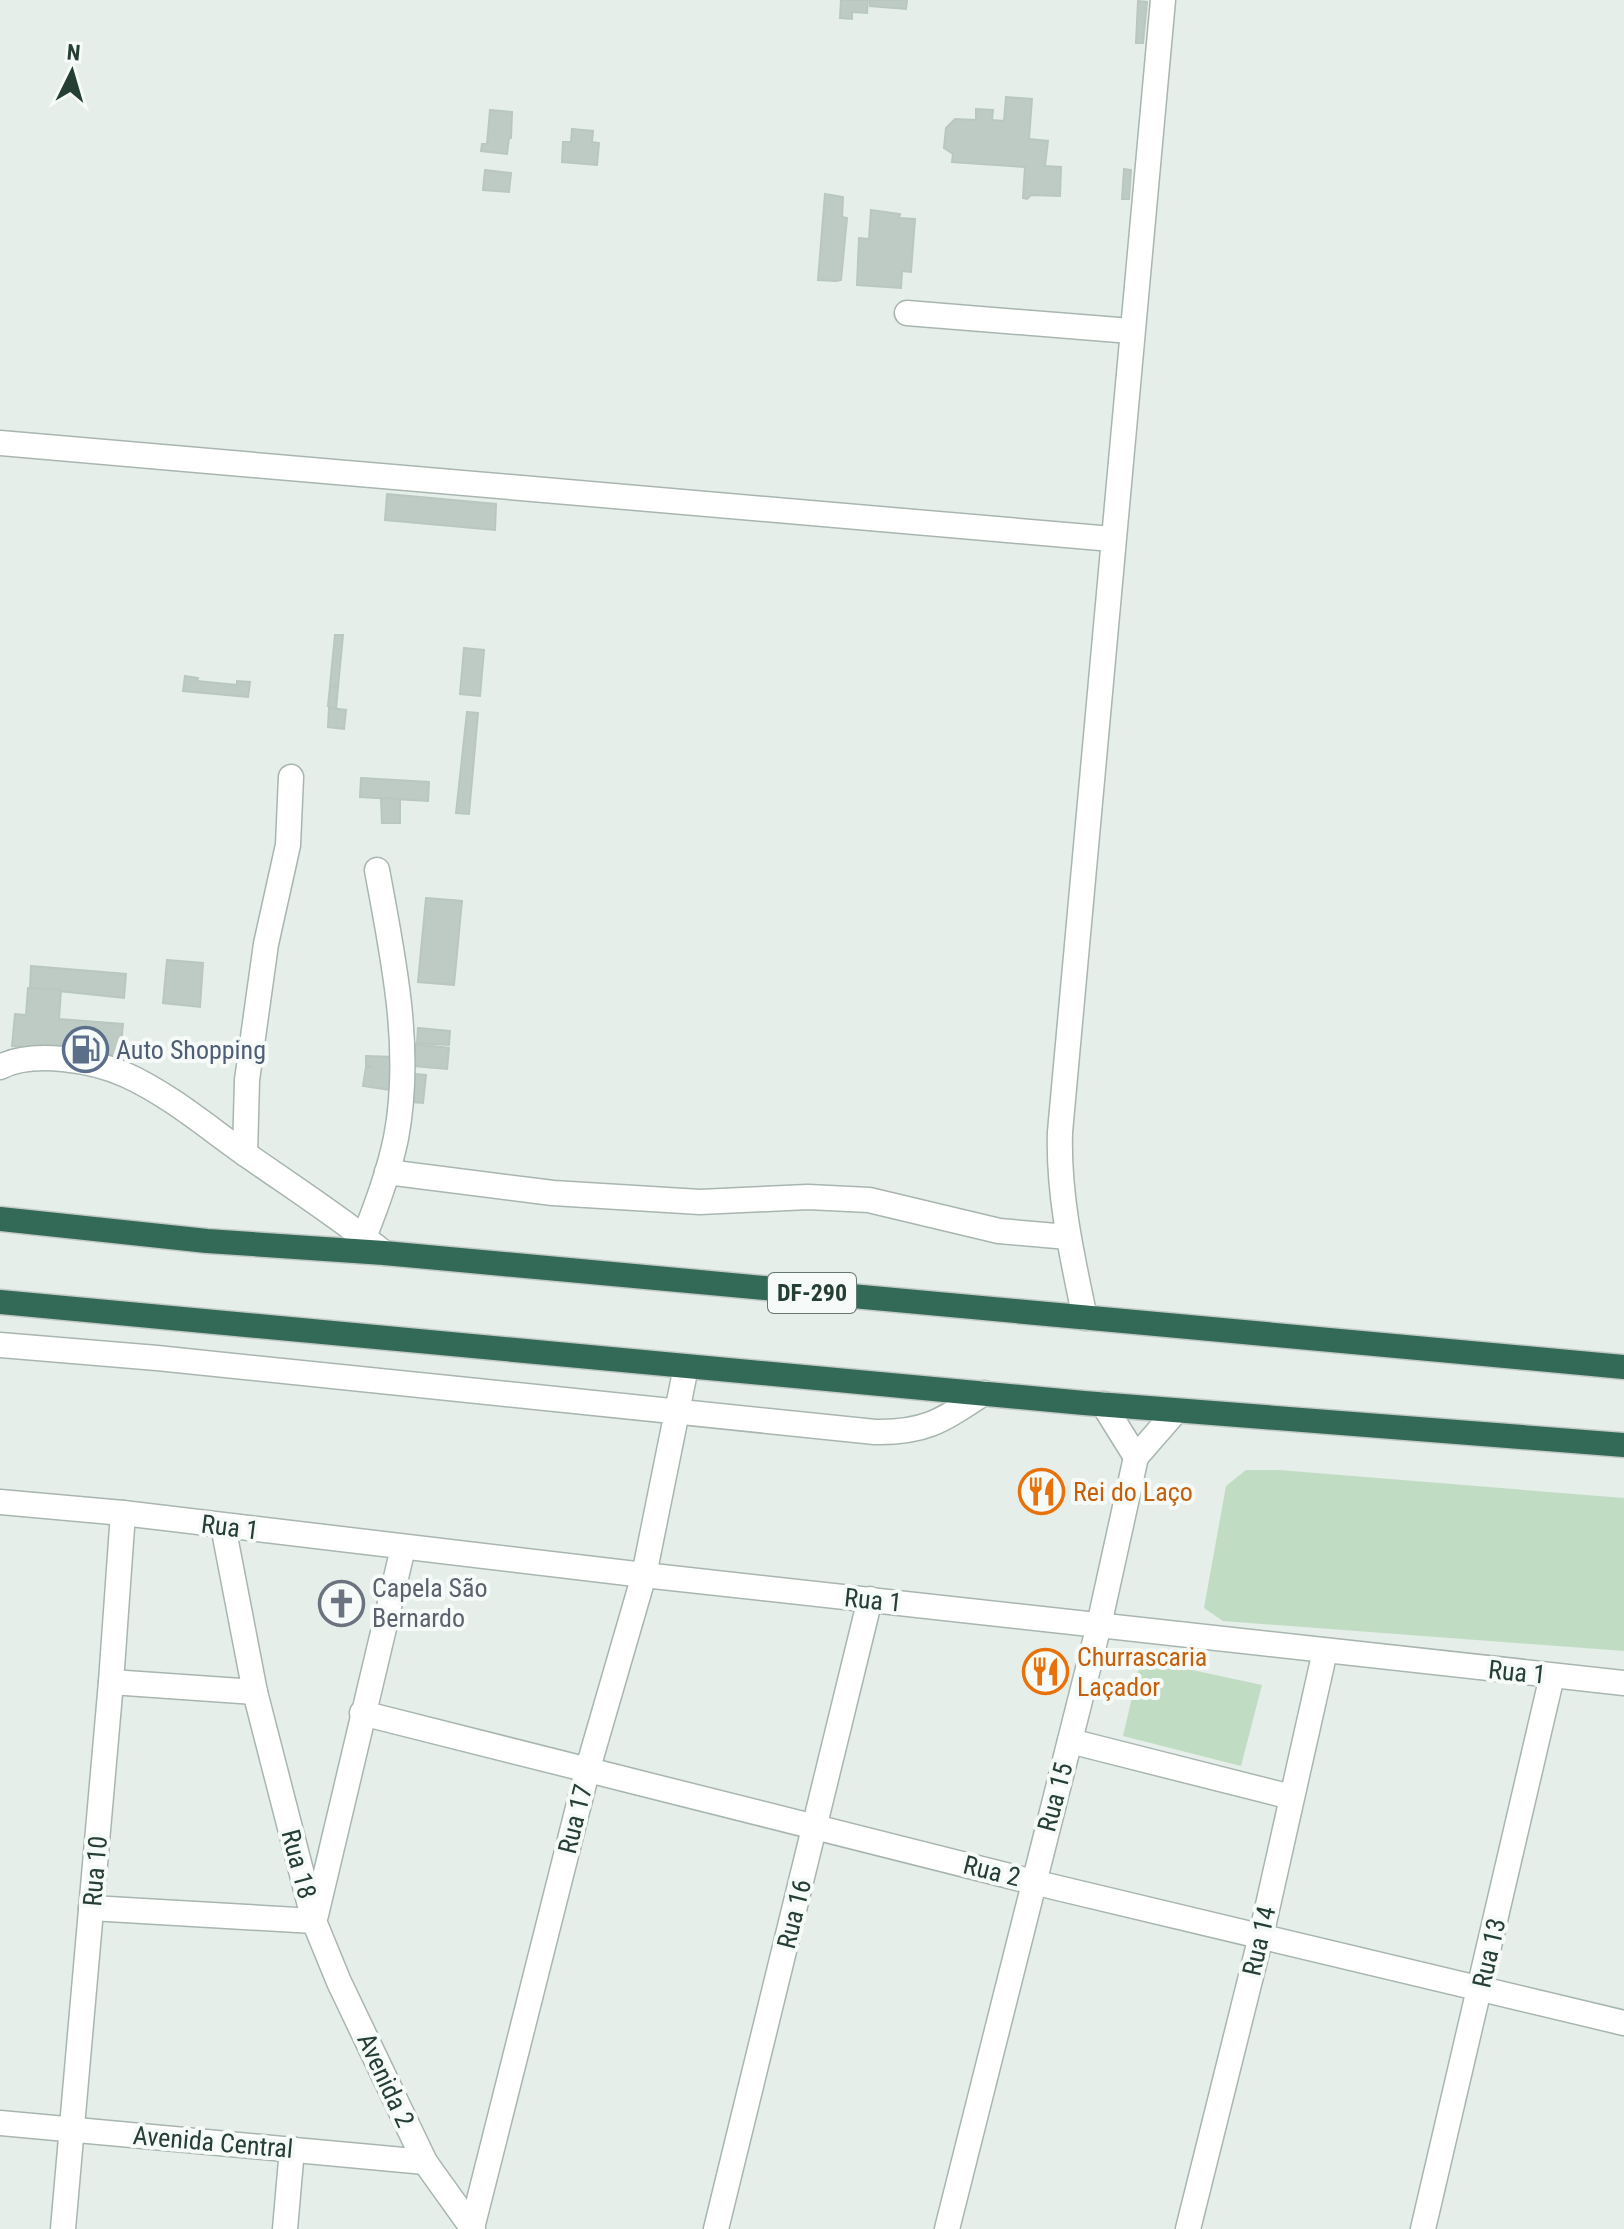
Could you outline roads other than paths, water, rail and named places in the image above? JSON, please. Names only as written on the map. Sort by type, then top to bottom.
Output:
[{"type":"highway","name":"DF-290","points":[[0,1219],[207,1241],[384,1253],[1624,1367]]},
{"type":"highway","points":[[0,1302],[1176,1411],[1624,1445]]},
{"type":"highway","points":[[1479,1355],[1533,1373],[1624,1379]]},
{"type":"highway","points":[[1486,1434],[1502,1425],[1526,1423],[1624,1431]]},
{"type":"street","points":[[1085,1318],[1068,1237],[1059,1165],[1060,1132],[1163,0]]},
{"type":"street","points":[[907,313],[1131,331]]},
{"type":"street","points":[[0,443],[1112,539]]},
{"type":"street","points":[[245,1154],[247,1080],[266,944],[288,845],[291,777]]},
{"type":"street","points":[[364,1237],[396,1139],[402,1049],[395,971],[377,870]]},
{"type":"street","points":[[0,1067],[27,1059],[67,1059],[124,1074],[173,1103],[384,1253]]},
{"type":"street","points":[[387,1172],[553,1193],[685,1201],[808,1197],[869,1200],[999,1231],[1068,1237]]},
{"type":"street","points":[[0,1345],[157,1358],[875,1432],[917,1430],[941,1421],[984,1393]]},
{"type":"street","name":"Rua 17","points":[[473,2228],[588,1768],[644,1575],[686,1367]]},
{"type":"street","points":[[1103,1404],[1136,1457],[1176,1411]]},
{"type":"street","name":"Rua 15","points":[[947,2229],[1099,1625],[1136,1457]]},
{"type":"street","points":[[0,1502],[123,1513]]},
{"type":"street","name":"Rua 1","points":[[123,1513],[403,1548],[1624,1683]]},
{"type":"street","name":"Rua 10","points":[[63,2229],[123,1513]]},
{"type":"street","name":"Rua 18","points":[[223,1526],[255,1692],[314,1921]]},
{"type":"street","name":"Rua 18","points":[[314,1921],[403,1548]]},
{"type":"street","name":"Rua 16","points":[[716,2229],[870,1599]]},
{"type":"street","name":"Rua 14","points":[[1188,2229],[1261,1936],[1325,1651]]},
{"type":"street","name":"Rua 13","points":[[1423,2229],[1552,1676]]},
{"type":"street","points":[[111,1682],[255,1692]]},
{"type":"street","name":"Rua 2","points":[[362,1713],[1033,1882],[1624,2023]]},
{"type":"street","points":[[1070,1741],[1291,1797]]},
{"type":"street","points":[[91,1908],[314,1921]]},
{"type":"street","name":"Avenida 2","points":[[314,1921],[339,1982],[425,2162],[473,2228]]},
{"type":"street","name":"Avenida Central","points":[[0,2123],[425,2162]]},
{"type":"street","points":[[285,2229],[292,2149]]},
{"type":"place","name":"Auto Shopping","points":[[85,1050]]},
{"type":"place","name":"Rei do Laço","points":[[1042,1492]]},
{"type":"place","name":"Capela São Bernardo","points":[[341,1603]]},
{"type":"place","name":"Churrascaria Laçador","points":[[1046,1672]]}]
